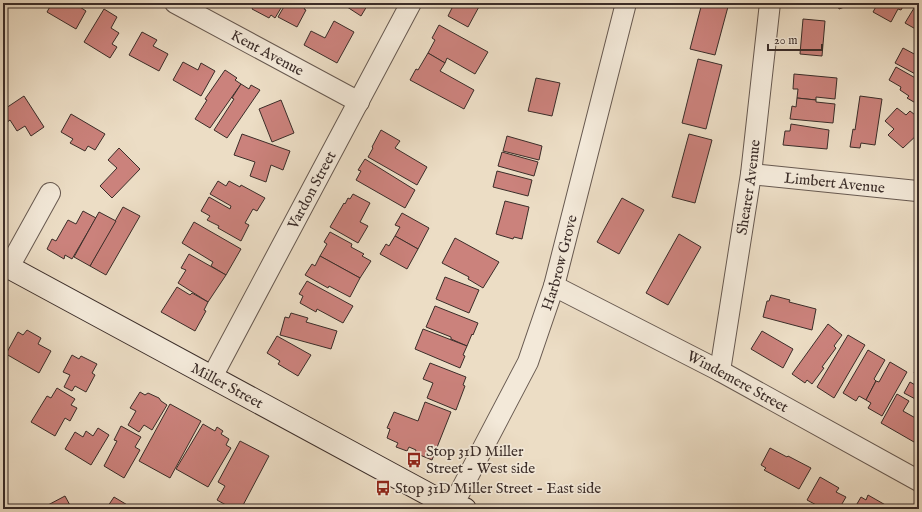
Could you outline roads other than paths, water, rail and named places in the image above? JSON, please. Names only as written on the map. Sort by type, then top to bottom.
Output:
[{"type":"street","name":"Kent Avenue","points":[[175,3],[359,102]]},
{"type":"street","name":"Vardon Street","points":[[212,377],[411,3]]},
{"type":"street","name":"Harbrow Grove","points":[[457,508],[528,362],[554,286],[626,3]]},
{"type":"street","name":"Shearer Avenue","points":[[720,371],[751,174],[770,3]]},
{"type":"street","name":"Limbert Avenue","points":[[751,174],[919,190]]},
{"type":"street","points":[[6,266],[50,193]]},
{"type":"street","name":"Miller Street","points":[[6,266],[457,508]]},
{"type":"street","name":"Windemere Street","points":[[554,286],[720,371],[919,481]]},
{"type":"place","name":"Stop 31D Miller Street - West side","points":[[414,460]]},
{"type":"place","name":"Stop 31D Miller Street - East side","points":[[383,488]]}]
